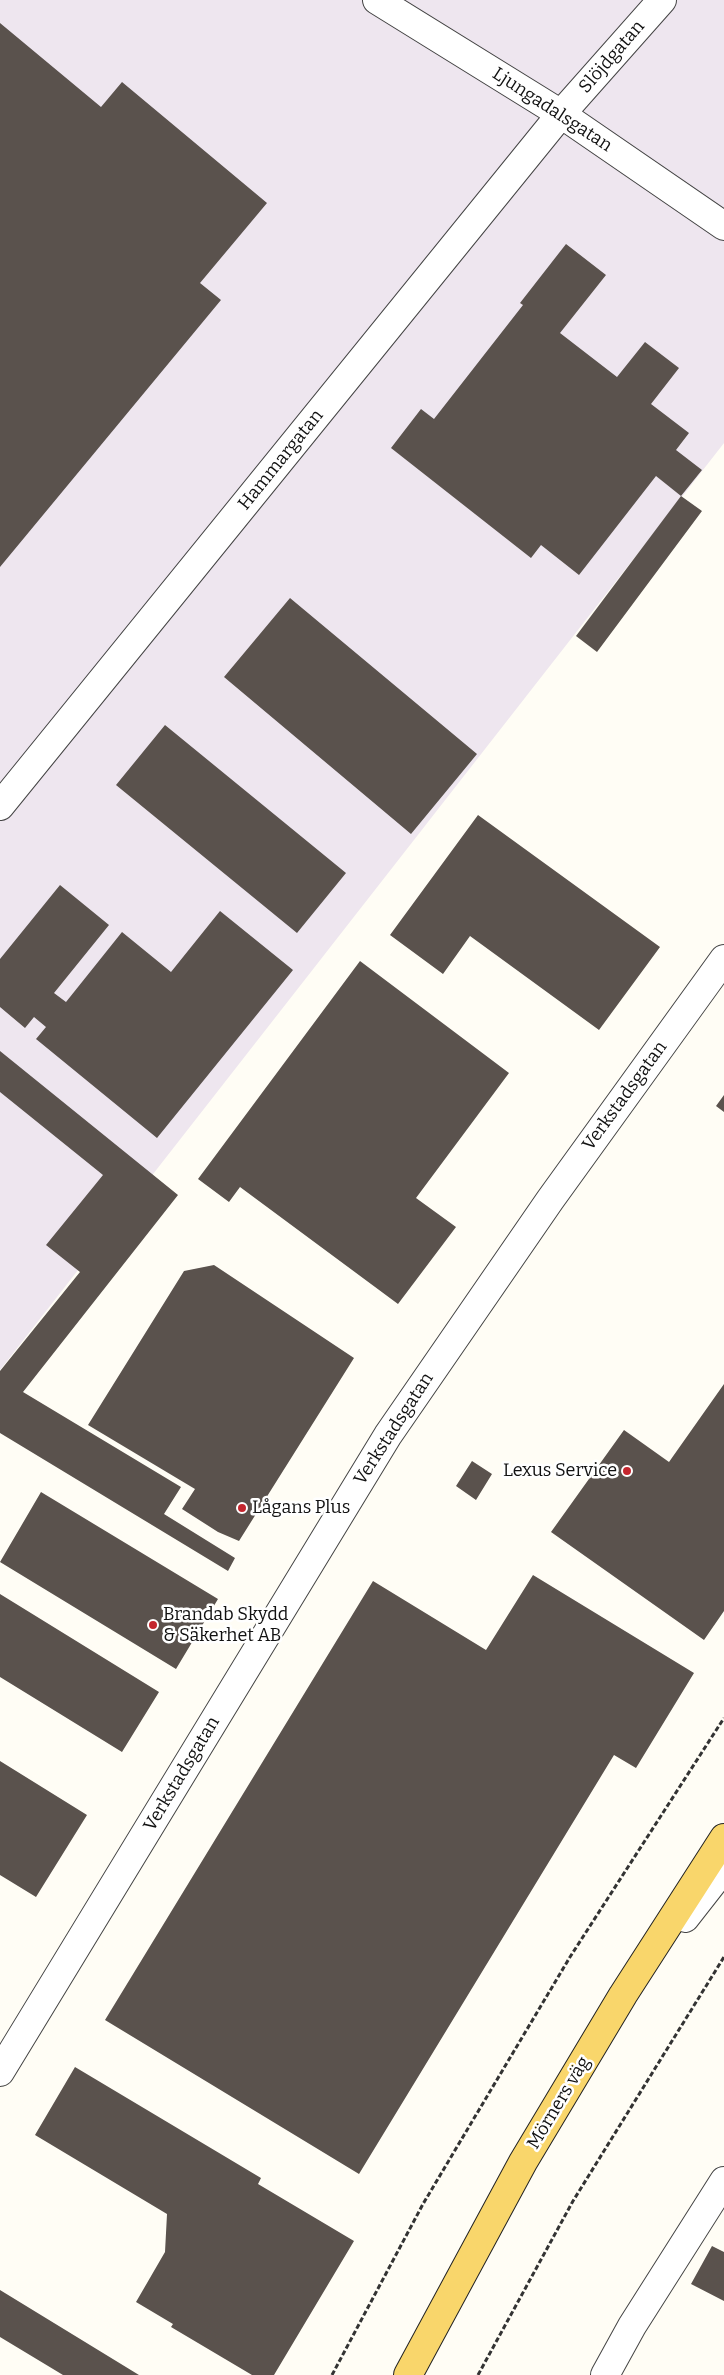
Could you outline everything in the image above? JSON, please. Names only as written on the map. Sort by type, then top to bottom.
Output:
[{"type":"main road","name":"Mörners väg","points":[[408,2375],[523,2162],[623,1995],[724,1838]]},
{"type":"street","name":"Ljungadalsgatan","points":[[377,0],[561,114],[724,226]]},
{"type":"street","name":"Slöjdgatan","points":[[561,114],[662,0]]},
{"type":"street","name":"Hammargatan","points":[[0,806],[561,114]]},
{"type":"street","name":"Verkstadsgatan","points":[[0,2072],[388,1435],[550,1200],[724,958]]},
{"type":"street","points":[[623,1995],[724,1868]]},
{"type":"street","points":[[605,2375],[632,2326],[724,2181]]},
{"type":"path","points":[[332,2375],[438,2179],[570,1958],[724,1718]]},
{"type":"path","points":[[478,2375],[573,2202],[724,1956]]},
{"type":"shaded area","points":[[0,0],[724,0],[724,443],[0,1370]]},
{"type":"building","points":[[0,23],[101,107],[122,82],[267,203],[200,283],[221,300],[0,567]]},
{"type":"building","points":[[566,244],[606,275],[560,333],[617,377],[645,342],[679,368],[651,404],[689,433],[676,450],[702,470],[681,496],[656,476],[579,575],[541,545],[531,558],[391,448],[421,409],[434,419],[523,305],[520,303]]},
{"type":"building","points":[[681,496],[702,511],[597,652],[576,636]]},
{"type":"building","points":[[290,598],[477,754],[411,834],[224,677]]},
{"type":"building","points":[[165,725],[346,873],[297,933],[116,785]]},
{"type":"building","points":[[478,815],[660,947],[599,1030],[470,936],[443,974],[390,935]]},
{"type":"building","points":[[60,885],[109,925],[54,993],[66,1002],[122,932],[171,972],[220,911],[293,970],[157,1138],[36,1039],[46,1027],[34,1017],[25,1028],[0,1007],[0,959]]},
{"type":"building","points":[[360,961],[509,1073],[416,1198],[456,1227],[398,1304],[240,1187],[229,1202],[198,1179]]},
{"type":"building","points":[[0,1051],[178,1195],[23,1392],[181,1487],[164,1514],[235,1558],[228,1571],[0,1433],[0,1371],[80,1272],[46,1245],[103,1175],[0,1092]]},
{"type":"building","points":[[724,1095],[724,1112],[716,1106]]},
{"type":"building","points":[[214,1265],[354,1358],[239,1541],[218,1532],[182,1509],[195,1489],[88,1425],[184,1271]]},
{"type":"building","points":[[724,1384],[724,1611],[704,1640],[551,1532],[624,1430],[669,1462]]},
{"type":"building","points":[[472,1461],[492,1474],[476,1500],[456,1486]]},
{"type":"building","points":[[41,1492],[218,1599],[176,1669],[0,1562]]},
{"type":"building","points":[[533,1575],[694,1673],[636,1768],[614,1755],[359,2174],[105,2020],[373,1581],[486,1650]]},
{"type":"building","points":[[0,1594],[159,1692],[122,1752],[0,1677]]},
{"type":"building","points":[[0,1761],[87,1815],[36,1897],[0,1875]]},
{"type":"building","points":[[75,2067],[261,2178],[258,2184],[354,2241],[274,2375],[252,2375],[171,2327],[173,2324],[136,2302],[165,2252],[167,2214],[35,2135]]},
{"type":"building","points":[[712,2246],[724,2252],[724,2301],[691,2284]]},
{"type":"building","points":[[0,2290],[139,2375],[63,2375],[0,2337]]},
{"type":"place","name":"Lexus Service","points":[[627,1471]]},
{"type":"place","name":"Lågans Plus","points":[[242,1508]]},
{"type":"place","name":"Brandab Skydd & Säkerhet AB","points":[[153,1625]]}]
